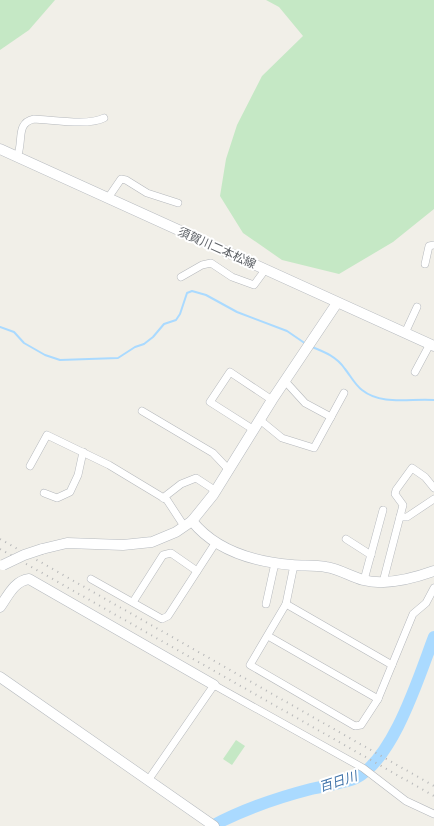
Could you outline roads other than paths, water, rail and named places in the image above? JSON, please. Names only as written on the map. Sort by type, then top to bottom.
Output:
[{"type":"street","points":[[17,157],[22,143],[21,130],[28,120],[96,122],[104,118]]},
{"type":"street","name":"須賀川二本松線","points":[[0,149],[432,345]]},
{"type":"street","points":[[108,198],[121,179],[126,180],[147,193],[178,204]]},
{"type":"street","points":[[425,264],[428,248],[434,245]]},
{"type":"street","points":[[181,277],[202,265],[211,263],[232,277],[254,285],[265,270]]},
{"type":"street","points":[[1,566],[24,555],[67,543],[123,544],[152,542],[188,524],[204,508],[216,491],[272,400],[337,302]]},
{"type":"street","points":[[405,333],[417,307]]},
{"type":"street","points":[[415,372],[432,345]]},
{"type":"street","points":[[254,430],[210,402],[230,372],[272,400]]},
{"type":"street","points":[[285,381],[305,403],[331,417]]},
{"type":"street","points":[[260,420],[282,438],[314,448],[344,393]]},
{"type":"street","points":[[142,411],[212,453],[229,470]]},
{"type":"street","points":[[30,466],[47,435],[109,465],[167,500],[188,524],[234,552],[275,563],[331,568],[364,580],[383,582],[392,582],[434,571]]},
{"type":"street","points":[[44,493],[57,498],[70,492],[78,475],[82,452]]},
{"type":"street","points":[[383,582],[400,517],[402,502],[395,494],[396,490],[412,468],[425,477],[434,488]]},
{"type":"street","points":[[163,498],[180,484],[196,478],[216,491]]},
{"type":"street","points":[[400,517],[407,517],[434,499]]},
{"type":"street","points":[[364,580],[383,510]]},
{"type":"street","points":[[346,539],[371,555]]},
{"type":"street","points":[[91,578],[162,619],[168,616],[216,542]]},
{"type":"street","points":[[133,602],[163,555],[171,554],[197,571]]},
{"type":"street","points":[[266,604],[275,563]]},
{"type":"street","points":[[294,565],[286,604],[250,665],[355,726],[361,725],[378,698],[414,614],[426,603],[434,588]]},
{"type":"street","points":[[0,608],[16,584],[20,580],[29,579],[363,768],[406,801],[434,814]]},
{"type":"street","points":[[286,604],[392,665]]},
{"type":"street","points":[[268,636],[378,698]]},
{"type":"street","points":[[0,677],[149,779],[214,826]]},
{"type":"street","points":[[149,779],[214,685]]},
{"type":"waterway","points":[[0,327],[14,332],[24,343],[45,355],[60,360],[118,358],[135,347],[144,344],[153,337],[164,324],[176,320],[180,314],[187,293],[192,291],[206,295],[237,312],[287,331],[306,344]]},
{"type":"waterway","points":[[312,347],[326,353],[338,361],[357,385],[370,395],[388,400],[434,400]]},
{"type":"waterway","name":"百日川","points":[[212,826],[248,809],[285,796],[352,780],[370,768],[382,753],[404,715],[434,637]]},
{"type":"railway","points":[[0,539],[434,786]]},
{"type":"railway","points":[[0,549],[434,796]]}]
